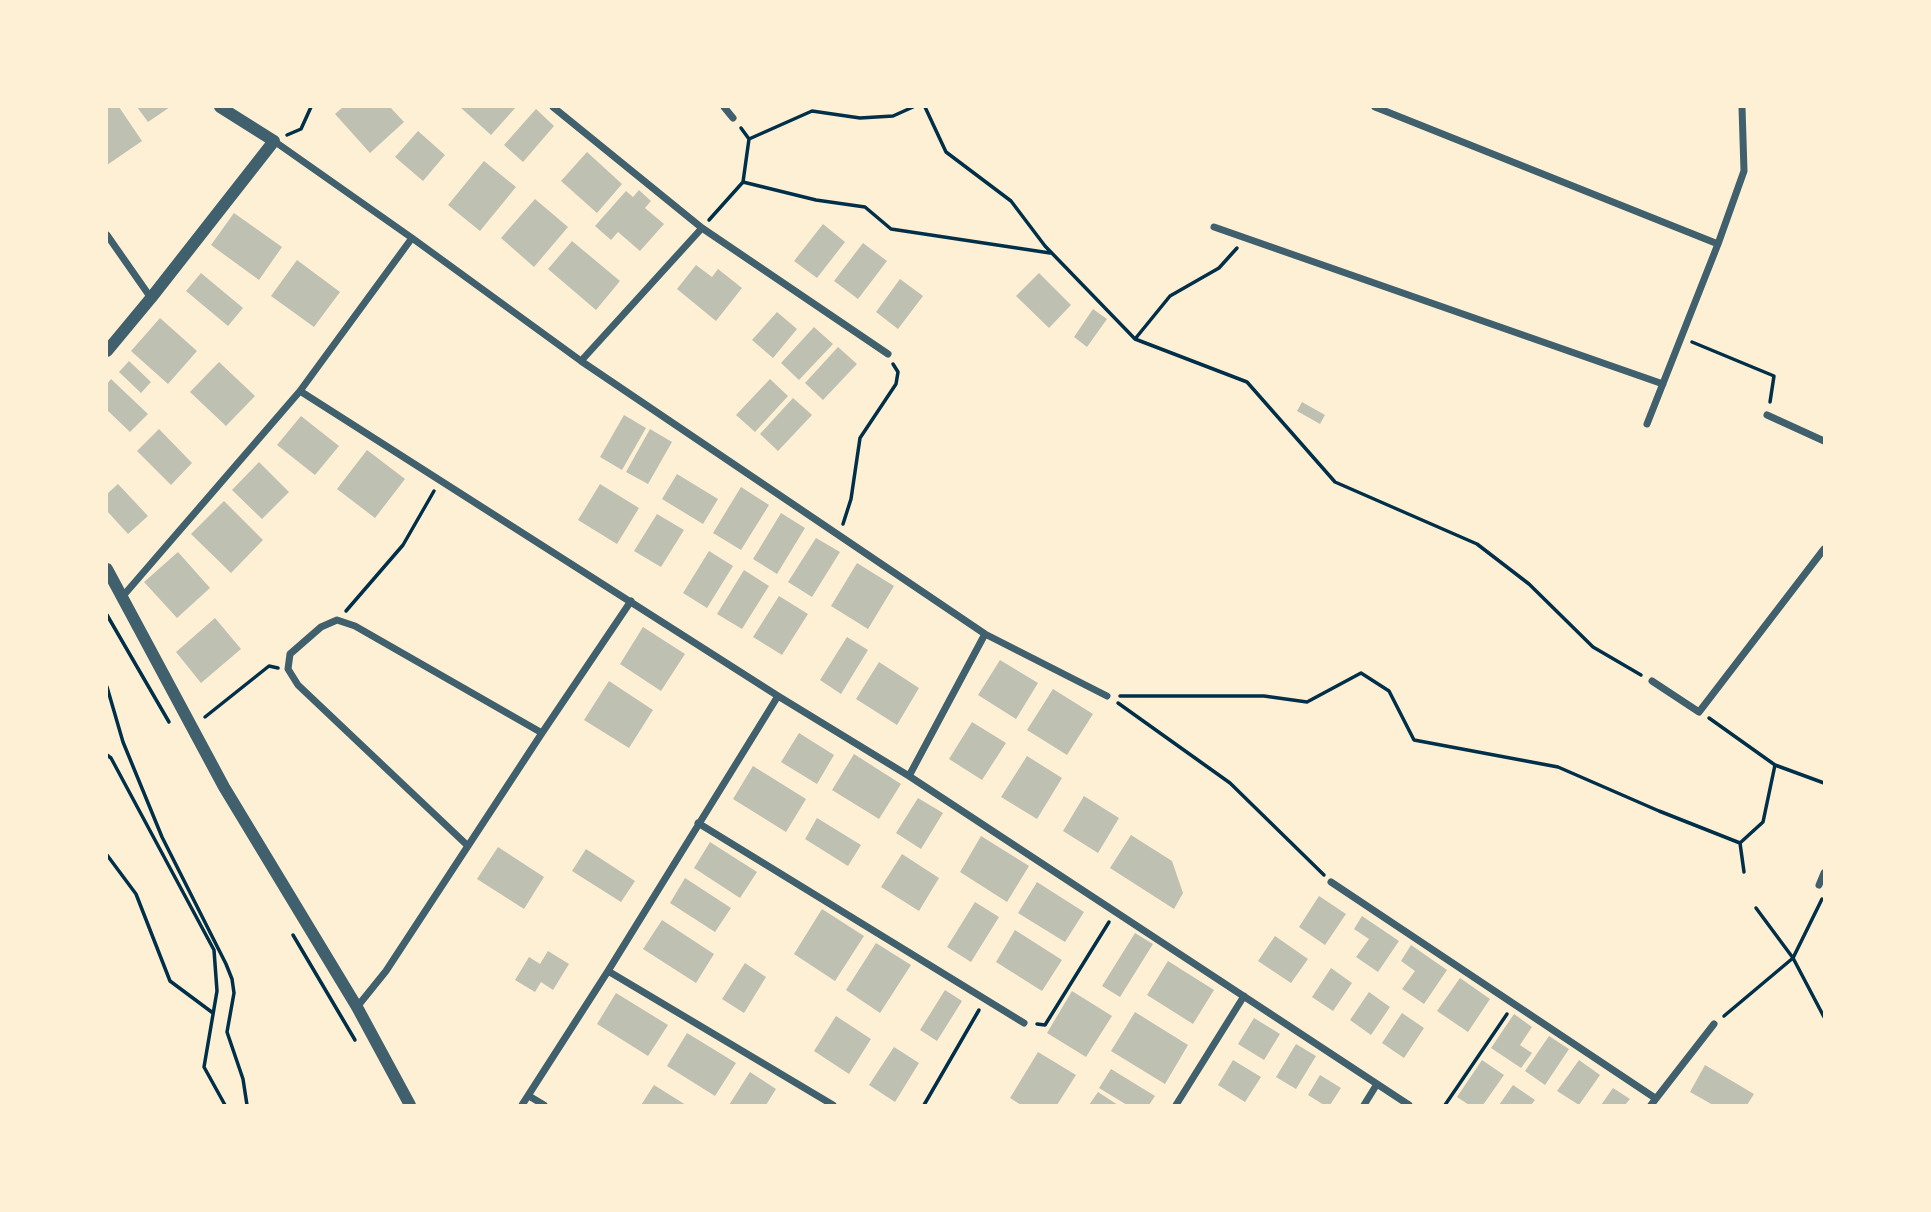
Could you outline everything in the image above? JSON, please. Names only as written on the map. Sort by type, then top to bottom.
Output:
[{"type":"street","points":[[220,107],[274,141],[412,238],[581,361],[985,634],[1107,696]]},
{"type":"street","points":[[553,107],[702,228],[888,354]]},
{"type":"street","points":[[724,107],[733,118]]},
{"type":"street","points":[[1374,107],[1718,244]]},
{"type":"street","points":[[1647,424],[1744,171],[1742,107]]},
{"type":"street","points":[[107,351],[274,141]]},
{"type":"street","points":[[1214,227],[1663,384]]},
{"type":"street","points":[[581,361],[702,228]]},
{"type":"street","points":[[107,235],[151,298]]},
{"type":"street","points":[[123,596],[299,391],[412,238]]},
{"type":"street","points":[[299,391],[778,696],[909,776],[1409,1105]]},
{"type":"street","points":[[1768,415],[1824,441]]},
{"type":"street","points":[[1652,681],[1699,712],[1824,549]]},
{"type":"street","points":[[107,569],[224,787],[357,1007],[410,1105]]},
{"type":"street","points":[[357,1007],[386,971],[541,733],[631,601]]},
{"type":"street","points":[[468,846],[298,685],[288,670],[290,654],[321,627],[337,620],[355,626],[541,733]]},
{"type":"street","points":[[909,776],[985,634]]},
{"type":"street","points":[[522,1105],[778,696]]},
{"type":"street","points":[[698,823],[1024,1023]]},
{"type":"street","points":[[1819,885],[1824,873]]},
{"type":"street","points":[[1331,883],[1514,1004],[1653,1101],[1714,1024]]},
{"type":"street","points":[[608,971],[833,1105]]},
{"type":"street","points":[[1176,1105],[1244,996]]},
{"type":"street","points":[[1364,1105],[1377,1084]]},
{"type":"street","points":[[529,1096],[544,1105]]},
{"type":"path","points":[[274,141],[302,129],[311,107]]},
{"type":"path","points":[[749,139],[811,111],[860,118],[893,116],[913,107]]},
{"type":"path","points":[[925,107],[946,152],[1011,201],[1053,254],[1135,339],[1247,382],[1335,482],[1478,544],[1528,584],[1592,647],[1652,681]]},
{"type":"path","points":[[702,228],[743,182],[749,139],[733,118]]},
{"type":"path","points":[[743,182],[816,200],[865,207],[891,229],[1053,254]]},
{"type":"path","points":[[1135,339],[1170,296],[1219,268],[1245,238]]},
{"type":"path","points":[[1681,337],[1774,376],[1768,415]]},
{"type":"path","points":[[839,536],[851,499],[860,438],[897,384],[898,372],[888,354]]},
{"type":"path","points":[[337,620],[403,545],[440,480]]},
{"type":"path","points":[[192,727],[269,666],[288,670]]},
{"type":"path","points":[[1107,696],[1264,696],[1307,702],[1361,673],[1389,691],[1414,740],[1558,767],[1740,843]]},
{"type":"path","points":[[107,687],[123,742],[162,837],[232,979],[234,993],[227,1032],[243,1079],[247,1105]]},
{"type":"path","points":[[1107,696],[1230,783],[1331,883]]},
{"type":"path","points":[[1699,712],[1775,765],[1824,783]]},
{"type":"path","points":[[107,755],[214,950],[217,991],[204,1067],[225,1105]]},
{"type":"path","points":[[1740,843],[1763,822],[1775,765]]},
{"type":"path","points":[[1740,843],[1744,872]]},
{"type":"path","points":[[107,855],[136,894],[170,981],[213,1013]]},
{"type":"path","points":[[1714,1024],[1793,958],[1823,901]]},
{"type":"path","points":[[1756,908],[1793,958],[1824,1017]]},
{"type":"path","points":[[1024,1023],[1045,1025],[1115,911]]},
{"type":"path","points":[[925,1105],[985,999]]},
{"type":"path","points":[[1445,1105],[1514,1004]]},
{"type":"building","points":[[107,107],[119,107],[142,141],[107,165]]},
{"type":"building","points":[[137,107],[170,107],[148,122]]},
{"type":"building","points":[[343,107],[390,107],[404,122],[370,153],[335,114]]},
{"type":"building","points":[[460,107],[516,107],[491,135]]},
{"type":"building","points":[[536,109],[554,126],[523,162],[504,145]]},
{"type":"building","points":[[418,131],[445,155],[423,181],[395,157]]},
{"type":"building","points":[[587,152],[622,184],[597,213],[561,181]]},
{"type":"building","points":[[484,161],[516,187],[480,231],[448,205]]},
{"type":"building","points":[[639,190],[651,201],[645,208],[664,224],[640,251],[618,232],[611,240],[595,226],[626,191],[633,197]]},
{"type":"building","points":[[535,199],[568,227],[534,267],[501,238]]},
{"type":"building","points":[[234,213],[282,247],[259,280],[211,245]]},
{"type":"building","points":[[823,224],[845,242],[817,278],[794,261]]},
{"type":"building","points":[[572,241],[620,281],[596,310],[548,269]]},
{"type":"building","points":[[863,243],[887,261],[858,299],[834,281]]},
{"type":"building","points":[[297,260],[340,292],[314,327],[271,296]]},
{"type":"building","points":[[696,265],[712,277],[718,269],[742,288],[716,321],[677,289]]},
{"type":"building","points":[[201,273],[243,308],[228,326],[186,291]]},
{"type":"building","points":[[1039,273],[1071,305],[1049,328],[1016,296]]},
{"type":"building","points":[[900,279],[923,296],[898,329],[876,312]]},
{"type":"building","points":[[1093,309],[1107,319],[1087,347],[1074,337]]},
{"type":"building","points":[[777,312],[797,329],[773,358],[752,340]]},
{"type":"building","points":[[160,318],[197,351],[168,384],[131,351]]},
{"type":"building","points":[[814,327],[833,344],[799,380],[781,363]]},
{"type":"building","points":[[838,347],[857,364],[823,400],[805,383]]},
{"type":"building","points":[[129,361],[151,382],[141,393],[119,372]]},
{"type":"building","points":[[219,362],[255,396],[226,426],[190,392]]},
{"type":"building","points":[[111,379],[148,414],[130,432],[107,410],[107,384]]},
{"type":"building","points":[[770,379],[788,396],[755,432],[736,415]]},
{"type":"building","points":[[793,398],[812,415],[778,451],[760,434]]},
{"type":"building","points":[[1302,402],[1325,415],[1320,424],[1297,411]]},
{"type":"building","points":[[624,415],[646,428],[622,470],[600,457]]},
{"type":"building","points":[[301,416],[339,446],[315,475],[277,445]]},
{"type":"building","points":[[159,429],[192,463],[171,485],[137,451]]},
{"type":"building","points":[[650,429],[672,442],[648,484],[626,472]]},
{"type":"building","points":[[367,450],[405,479],[375,518],[337,489]]},
{"type":"building","points":[[259,462],[289,492],[262,519],[232,490]]},
{"type":"building","points":[[677,474],[718,499],[703,524],[662,499]]},
{"type":"building","points":[[118,484],[148,516],[128,534],[107,511],[107,494]]},
{"type":"building","points":[[600,484],[639,508],[617,544],[578,520]]},
{"type":"building","points":[[741,487],[769,505],[741,550],[713,533]]},
{"type":"building","points":[[224,501],[263,540],[231,573],[191,534]]},
{"type":"building","points":[[781,513],[805,528],[777,574],[753,559]]},
{"type":"building","points":[[657,514],[684,530],[661,567],[634,551]]},
{"type":"building","points":[[816,538],[840,552],[812,597],[788,582]]},
{"type":"building","points":[[709,551],[733,566],[707,608],[683,593]]},
{"type":"building","points":[[178,552],[210,588],[177,618],[144,582]]},
{"type":"building","points":[[857,563],[894,586],[868,629],[831,606]]},
{"type":"building","points":[[744,570],[769,586],[742,629],[717,614]]},
{"type":"building","points":[[779,596],[808,614],[782,655],[753,637]]},
{"type":"building","points":[[215,618],[241,649],[201,683],[176,652]]},
{"type":"building","points":[[643,627],[685,654],[661,691],[620,664]]},
{"type":"building","points":[[847,637],[868,650],[841,694],[820,680]]},
{"type":"building","points":[[1000,660],[1038,683],[1016,719],[978,695]]},
{"type":"building","points":[[879,662],[919,688],[897,725],[856,699]]},
{"type":"building","points":[[609,681],[653,710],[629,748],[584,720]]},
{"type":"building","points":[[1053,689],[1093,714],[1067,755],[1027,730]]},
{"type":"building","points":[[972,722],[1006,743],[982,780],[949,759]]},
{"type":"building","points":[[799,733],[834,755],[817,784],[781,762]]},
{"type":"building","points":[[854,754],[901,784],[879,819],[832,790]]},
{"type":"building","points":[[1027,756],[1062,778],[1037,819],[1001,797]]},
{"type":"building","points":[[753,766],[806,799],[786,832],[733,799]]},
{"type":"building","points":[[1084,796],[1119,818],[1098,853],[1063,831]]},
{"type":"building","points":[[918,798],[943,813],[921,849],[896,833]]},
{"type":"building","points":[[817,818],[861,845],[848,866],[805,839]]},
{"type":"building","points":[[1131,835],[1172,861],[1183,893],[1174,909],[1110,868]]},
{"type":"building","points":[[981,836],[1029,866],[1007,902],[960,872]]},
{"type":"building","points":[[710,842],[757,872],[740,898],[694,868]]},
{"type":"building","points":[[498,847],[544,877],[524,909],[477,879]]},
{"type":"building","points":[[586,849],[635,881],[621,902],[572,871]]},
{"type":"building","points":[[902,854],[939,878],[919,911],[881,887]]},
{"type":"building","points":[[685,878],[731,908],[715,932],[670,903]]},
{"type":"building","points":[[1037,882],[1084,912],[1065,942],[1018,913]]},
{"type":"building","points":[[1319,896],[1346,914],[1325,945],[1299,927]]},
{"type":"building","points":[[975,902],[999,917],[971,962],[947,947]]},
{"type":"building","points":[[822,909],[864,936],[835,981],[794,954]]},
{"type":"building","points":[[1362,916],[1399,941],[1378,972],[1356,957],[1369,939],[1354,929]]},
{"type":"building","points":[[662,920],[714,954],[696,983],[643,949]]},
{"type":"building","points":[[1015,930],[1062,960],[1042,991],[996,962]]},
{"type":"building","points":[[1135,933],[1153,944],[1120,997],[1102,986]]},
{"type":"building","points":[[1275,936],[1308,959],[1291,983],[1258,961]]},
{"type":"building","points":[[876,943],[911,965],[880,1013],[846,990]]},
{"type":"building","points":[[1411,945],[1447,970],[1424,1004],[1402,989],[1415,971],[1401,961]]},
{"type":"building","points":[[548,951],[569,964],[553,990],[541,982],[535,992],[515,980],[529,957],[540,964]]},
{"type":"building","points":[[1168,961],[1214,990],[1193,1024],[1147,995]]},
{"type":"building","points":[[745,963],[766,977],[744,1013],[722,999]]},
{"type":"building","points":[[1331,968],[1352,983],[1333,1011],[1312,997]]},
{"type":"building","points":[[1460,978],[1490,999],[1468,1032],[1437,1011]]},
{"type":"building","points":[[945,990],[962,1001],[937,1041],[920,1030]]},
{"type":"building","points":[[1072,991],[1112,1016],[1086,1057],[1047,1033]]},
{"type":"building","points":[[1369,992],[1390,1007],[1371,1035],[1350,1020]]},
{"type":"building","points":[[616,993],[668,1025],[648,1056],[597,1024]]},
{"type":"building","points":[[1135,1012],[1188,1045],[1165,1084],[1111,1051]]},
{"type":"building","points":[[1402,1013],[1424,1028],[1404,1058],[1382,1043]]},
{"type":"building","points":[[1514,1014],[1532,1027],[1520,1045],[1532,1053],[1521,1068],[1491,1048]]},
{"type":"building","points":[[836,1016],[871,1039],[849,1074],[814,1051]]},
{"type":"building","points":[[1254,1018],[1280,1034],[1264,1060],[1238,1044]]},
{"type":"building","points":[[687,1033],[736,1063],[715,1096],[667,1066]]},
{"type":"building","points":[[1549,1036],[1569,1049],[1545,1085],[1525,1071]]},
{"type":"building","points":[[1296,1044],[1316,1056],[1296,1089],[1276,1077]]},
{"type":"building","points":[[894,1047],[919,1063],[895,1102],[869,1085]]},
{"type":"building","points":[[1038,1052],[1076,1075],[1057,1105],[1021,1105],[1010,1098]]},
{"type":"building","points":[[1233,1060],[1261,1077],[1245,1102],[1218,1085]]},
{"type":"building","points":[[1482,1060],[1504,1075],[1483,1105],[1469,1105],[1457,1097]]},
{"type":"building","points":[[1579,1060],[1600,1075],[1579,1105],[1557,1091]]},
{"type":"building","points":[[1705,1065],[1754,1094],[1747,1105],[1713,1105],[1690,1092]]},
{"type":"building","points":[[1111,1069],[1155,1096],[1149,1105],[1127,1105],[1099,1088]]},
{"type":"building","points":[[750,1072],[776,1089],[766,1105],[729,1105]]},
{"type":"building","points":[[1320,1075],[1341,1088],[1330,1105],[1324,1105],[1308,1095]]},
{"type":"building","points":[[654,1085],[686,1105],[641,1105]]},
{"type":"building","points":[[1513,1085],[1535,1100],[1531,1105],[1499,1105]]},
{"type":"building","points":[[1613,1088],[1630,1099],[1625,1105],[1601,1105]]},
{"type":"building","points":[[1098,1092],[1118,1105],[1089,1105]]}]
